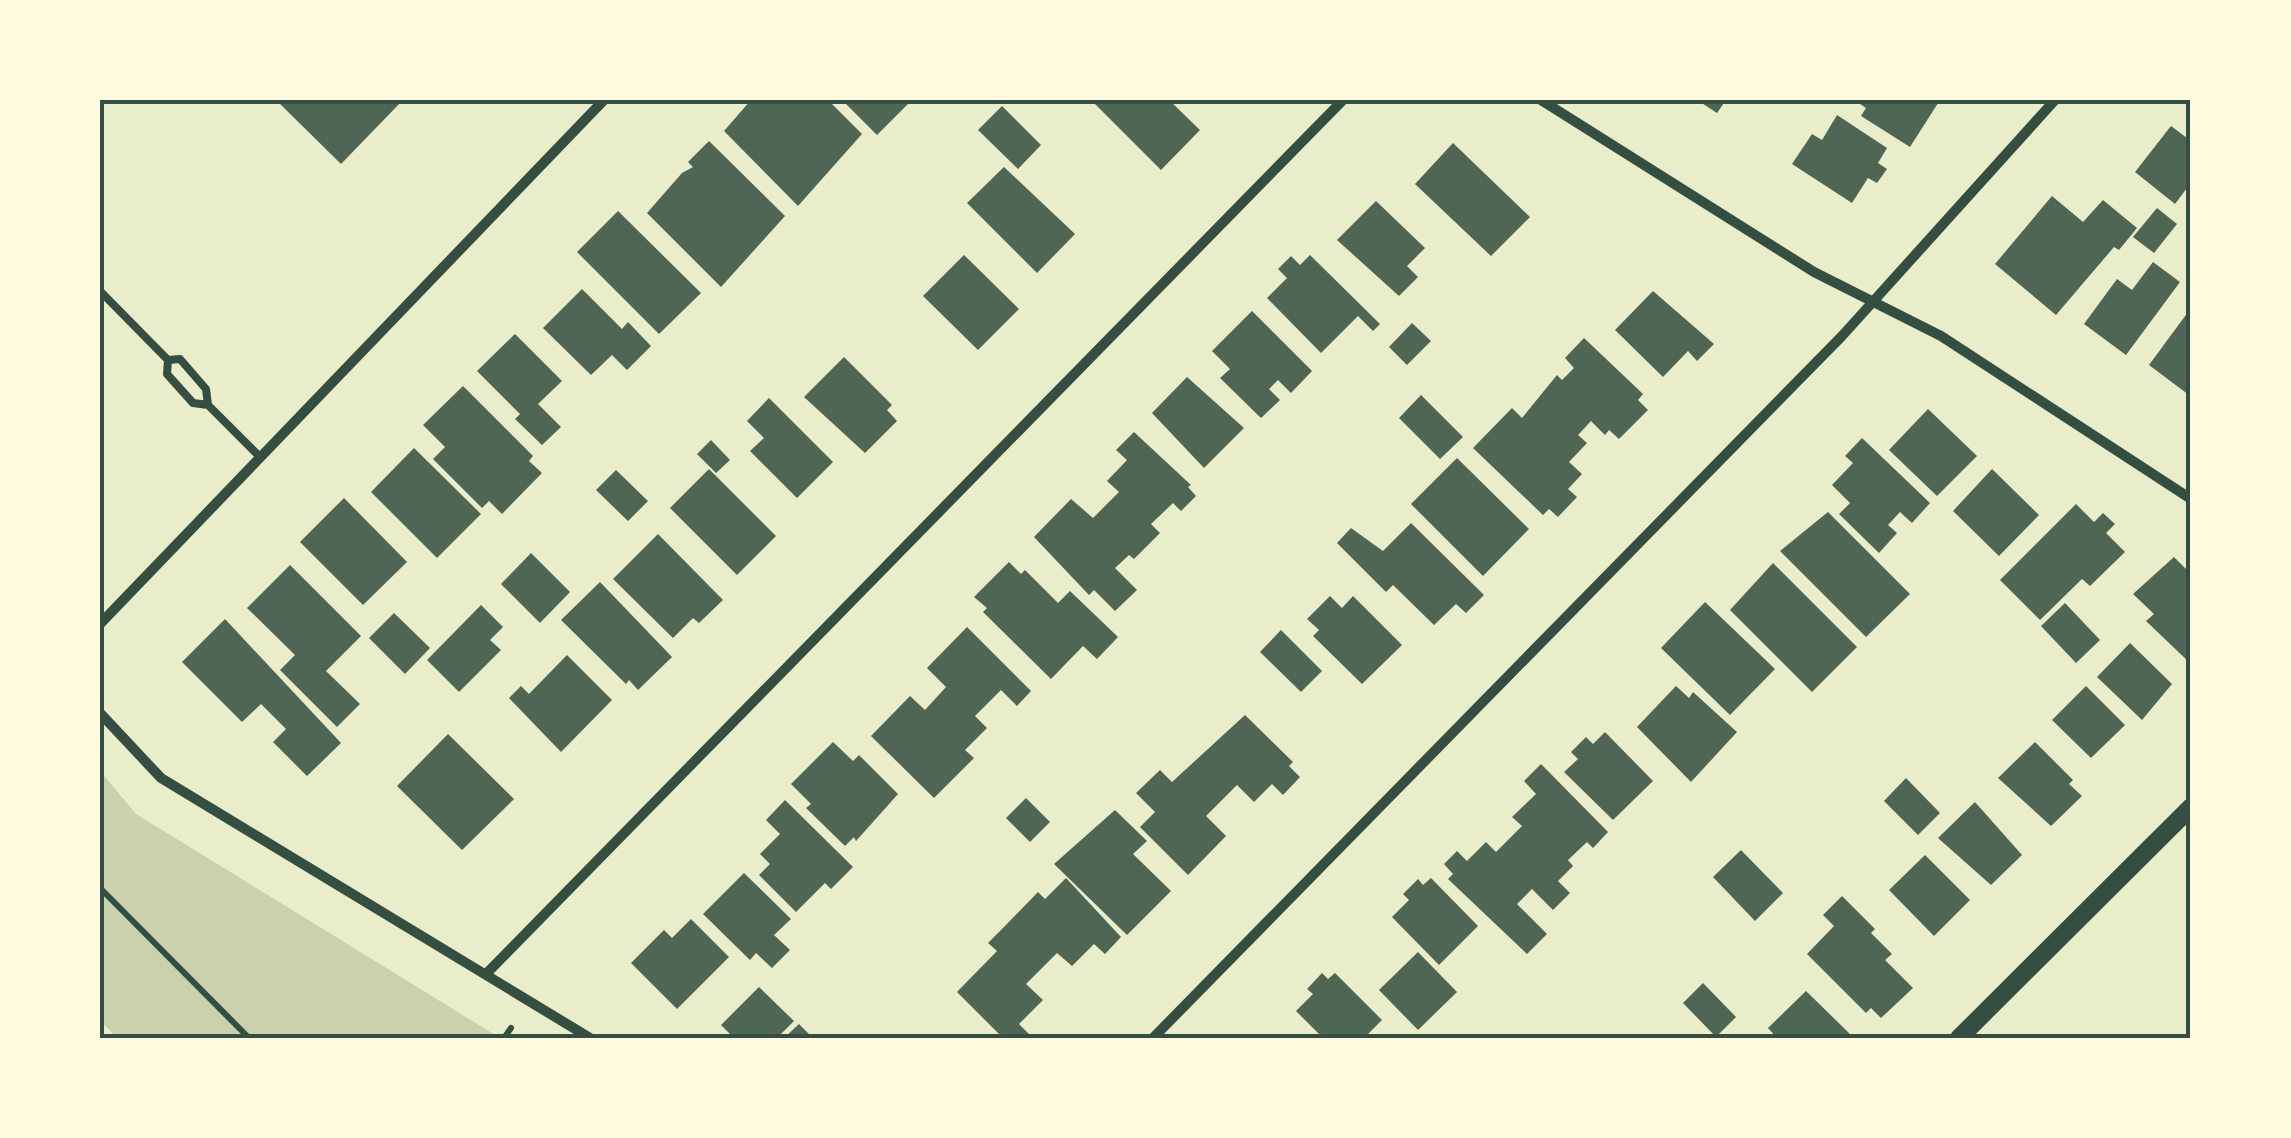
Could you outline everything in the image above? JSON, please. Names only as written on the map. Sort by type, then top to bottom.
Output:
[{"type":"street","points":[[100,624],[604,100]]},
{"type":"street","points":[[487,973],[1343,100]]},
{"type":"street","points":[[1541,100],[1814,272],[1941,336],[2191,499]]},
{"type":"street","points":[[1154,1038],[1842,336],[2055,100]]},
{"type":"street","points":[[100,714],[161,778],[590,1038]]},
{"type":"street","points":[[1959,1038],[2191,807]]},
{"type":"lane","points":[[100,291],[168,360],[180,360],[206,389],[208,405]]},
{"type":"lane","points":[[168,360],[166,374],[193,402],[208,405],[259,456]]},
{"type":"path","points":[[100,888],[249,1038]]},
{"type":"path","points":[[504,1038],[511,1028]]},
{"type":"green space","points":[[100,771],[136,814],[500,1038],[117,1038],[100,1020]]},
{"type":"building","points":[[276,100],[403,100],[341,164]]},
{"type":"building","points":[[751,100],[828,100],[862,134],[798,206],[724,131]]},
{"type":"building","points":[[842,100],[912,100],[877,135]]},
{"type":"building","points":[[1091,100],[1169,100],[1200,130],[1161,170]]},
{"type":"building","points":[[1697,100],[1726,100],[1717,113]]},
{"type":"building","points":[[1854,100],[1940,100],[1910,147],[1861,116],[1866,108]]},
{"type":"building","points":[[1002,106],[1041,145],[1018,169],[978,130]]},
{"type":"building","points":[[1837,115],[1887,148],[1878,163],[1887,169],[1877,183],[1868,178],[1852,203],[1792,164],[1812,134],[1822,140]]},
{"type":"building","points":[[2171,126],[2191,141],[2191,191],[2187,188],[2175,204],[2135,172]]},
{"type":"building","points":[[709,141],[785,216],[721,287],[647,213],[682,173],[693,167],[688,162]]},
{"type":"building","points":[[1453,143],[1530,217],[1491,256],[1415,184]]},
{"type":"building","points":[[1004,167],[1075,234],[1037,273],[967,203]]},
{"type":"building","points":[[2052,196],[2083,222],[2103,200],[2137,228],[2119,250],[2114,247],[2056,315],[1995,264]]},
{"type":"building","points":[[1376,201],[1425,248],[1407,266],[1418,277],[1399,296],[1337,240]]},
{"type":"building","points":[[2157,208],[2177,224],[2154,253],[2133,237]]},
{"type":"building","points":[[618,211],[701,293],[659,334],[577,252]]},
{"type":"building","points":[[964,255],[1019,309],[978,350],[923,296]]},
{"type":"building","points":[[1310,255],[1380,324],[1373,331],[1358,316],[1321,353],[1267,298],[1287,278],[1278,269],[1291,256],[1300,265]]},
{"type":"building","points":[[2153,262],[2180,282],[2126,355],[2084,324],[2117,279],[2132,290]]},
{"type":"building","points":[[582,289],[622,329],[628,322],[651,346],[627,370],[612,355],[591,375],[543,328]]},
{"type":"building","points":[[1653,291],[1714,344],[1697,361],[1688,351],[1663,377],[1615,330]]},
{"type":"building","points":[[2191,308],[2191,392],[2189,395],[2149,365]]},
{"type":"building","points":[[1252,311],[1312,371],[1291,393],[1278,380],[1269,389],[1280,400],[1261,418],[1220,378],[1230,369],[1212,351]]},
{"type":"building","points":[[1412,323],[1431,341],[1407,365],[1389,347]]},
{"type":"building","points":[[515,334],[562,381],[538,404],[561,427],[542,445],[515,419],[520,414],[477,371]]},
{"type":"building","points":[[1584,338],[1643,394],[1638,400],[1648,410],[1619,439],[1609,430],[1605,435],[1591,421],[1578,435],[1587,443],[1569,462],[1582,474],[1568,489],[1577,497],[1558,517],[1549,509],[1543,515],[1473,448],[1512,408],[1522,418],[1557,375],[1562,380],[1574,368],[1565,358]]},
{"type":"building","points":[[844,357],[892,405],[887,410],[897,421],[865,453],[804,397]]},
{"type":"building","points":[[1187,377],[1244,428],[1204,468],[1152,413]]},
{"type":"building","points":[[463,386],[533,456],[529,461],[542,473],[502,514],[489,501],[482,508],[433,459],[445,447],[423,425]]},
{"type":"building","points":[[1421,395],[1463,437],[1440,459],[1399,418]]},
{"type":"building","points":[[769,398],[833,462],[797,498],[750,451],[764,438],[747,421]]},
{"type":"building","points":[[1928,409],[1977,456],[1937,496],[1889,450]]},
{"type":"building","points":[[1134,432],[1191,485],[1188,487],[1196,496],[1181,511],[1173,503],[1151,524],[1160,533],[1134,559],[1129,555],[1115,568],[1137,590],[1115,611],[1094,590],[1089,595],[1034,537],[1071,499],[1093,518],[1119,492],[1107,481],[1127,460],[1116,450]]},
{"type":"building","points":[[1862,438],[1930,503],[1912,523],[1900,512],[1888,525],[1897,533],[1879,553],[1839,514],[1850,503],[1832,485],[1853,463],[1845,456]]},
{"type":"building","points":[[711,440],[730,460],[716,473],[697,454]]},
{"type":"building","points":[[414,448],[481,514],[437,558],[371,492]]},
{"type":"building","points":[[1457,458],[1529,529],[1483,576],[1411,504]]},
{"type":"building","points":[[709,469],[776,536],[737,575],[670,508]]},
{"type":"building","points":[[1992,469],[2039,515],[1999,556],[1953,511]]},
{"type":"building","points":[[616,470],[648,501],[628,521],[596,490]]},
{"type":"building","points":[[344,498],[407,562],[363,605],[300,542]]},
{"type":"building","points":[[2076,504],[2094,522],[2103,513],[2115,524],[2106,533],[2125,552],[2090,586],[2082,579],[2040,620],[2000,580]]},
{"type":"building","points":[[1828,512],[1910,594],[1866,637],[1780,551]]},
{"type":"building","points":[[1411,523],[1484,595],[1466,613],[1456,604],[1434,625],[1393,585],[1386,592],[1337,543],[1351,528],[1383,551]]},
{"type":"building","points":[[658,534],[723,600],[699,623],[693,618],[673,638],[613,579]]},
{"type":"building","points":[[531,553],[570,592],[540,623],[501,584]]},
{"type":"building","points":[[2174,557],[2191,574],[2191,664],[2146,621],[2154,614],[2133,594]]},
{"type":"building","points":[[1009,562],[1021,574],[1025,570],[1058,603],[1070,591],[1118,637],[1097,659],[1083,646],[1051,679],[983,612],[987,608],[974,597]]},
{"type":"building","points":[[1773,563],[1857,647],[1812,692],[1730,610]]},
{"type":"building","points":[[290,565],[361,636],[326,671],[360,704],[337,727],[280,670],[295,655],[247,608]]},
{"type":"building","points":[[600,582],[672,657],[638,690],[629,680],[626,684],[561,620]]},
{"type":"building","points":[[1330,596],[1342,608],[1353,596],[1402,645],[1362,684],[1313,636],[1319,630],[1307,619]]},
{"type":"building","points":[[1705,602],[1775,669],[1730,715],[1661,648]]},
{"type":"building","points":[[2065,603],[2100,640],[2076,663],[2041,626]]},
{"type":"building","points":[[481,605],[503,627],[490,640],[501,650],[459,692],[427,660]]},
{"type":"building","points":[[394,613],[430,648],[405,674],[369,638]]},
{"type":"building","points":[[225,619],[341,743],[307,776],[273,742],[286,729],[261,704],[242,722],[182,662]]},
{"type":"building","points":[[967,627],[1031,691],[1017,706],[1001,690],[975,716],[987,728],[965,750],[974,758],[934,798],[871,736],[910,696],[925,710],[946,687],[927,668]]},
{"type":"building","points":[[1281,630],[1322,671],[1301,692],[1260,652]]},
{"type":"building","points":[[2130,643],[2172,684],[2142,720],[2097,677]]},
{"type":"building","points":[[567,655],[612,700],[561,752],[509,698],[521,686],[529,694]]},
{"type":"building","points":[[1676,686],[1689,698],[1693,692],[1737,732],[1691,782],[1637,727]]},
{"type":"building","points":[[2086,686],[2125,725],[2091,758],[2052,720]]},
{"type":"building","points":[[1245,715],[1293,762],[1289,766],[1300,777],[1283,795],[1272,784],[1254,802],[1237,785],[1206,816],[1226,836],[1188,875],[1140,827],[1155,812],[1136,793],[1160,770],[1172,782]]},
{"type":"building","points":[[1605,732],[1653,781],[1613,820],[1564,772],[1578,759],[1571,752],[1586,737],[1593,744]]},
{"type":"building","points":[[448,734],[514,799],[462,850],[397,786]]},
{"type":"building","points":[[833,742],[853,761],[859,755],[898,794],[856,841],[854,837],[845,846],[806,808],[811,804],[791,784]]},
{"type":"building","points":[[2035,742],[2073,780],[2069,784],[2082,796],[2051,826],[1998,778]]},
{"type":"building","points":[[1541,764],[1608,832],[1593,848],[1587,842],[1568,860],[1573,866],[1558,881],[1570,893],[1553,910],[1532,889],[1517,904],[1547,934],[1527,954],[1448,879],[1453,874],[1444,864],[1457,851],[1467,861],[1486,842],[1496,852],[1522,826],[1512,817],[1536,794],[1524,781]]},
{"type":"building","points":[[1906,778],[1940,813],[1918,835],[1884,801]]},
{"type":"building","points":[[1026,798],[1050,822],[1030,842],[1006,818]]},
{"type":"building","points":[[785,800],[853,867],[831,889],[825,883],[796,912],[759,875],[770,864],[760,854],[780,834],[766,820]]},
{"type":"building","points":[[1975,802],[2022,855],[1991,885],[1938,838]]},
{"type":"building","points":[[1115,810],[1147,841],[1133,854],[1171,891],[1127,935],[1054,864]]},
{"type":"building","points":[[1741,850],[1783,893],[1755,921],[1713,877]]},
{"type":"building","points":[[1925,855],[1970,900],[1934,936],[1889,890]]},
{"type":"building","points":[[744,873],[791,919],[774,935],[790,950],[772,968],[756,953],[750,960],[703,914]]},
{"type":"building","points":[[1066,878],[1121,937],[1105,954],[1094,944],[1072,966],[1057,953],[1026,984],[1043,1000],[1019,1024],[1033,1038],[1003,1038],[957,992],[997,951],[988,943],[1038,892],[1045,899]]},
{"type":"building","points":[[1431,878],[1478,926],[1439,965],[1392,917],[1409,900],[1403,894],[1418,879],[1423,885]]},
{"type":"building","points":[[1842,896],[1875,929],[1871,933],[1892,954],[1885,960],[1913,988],[1881,1018],[1871,1008],[1866,1013],[1807,954],[1834,926],[1823,915]]},
{"type":"building","points":[[691,919],[729,957],[677,1009],[631,963],[664,930],[672,938]]},
{"type":"building","points":[[1418,952],[1457,992],[1418,1030],[1379,990]]},
{"type":"building","points":[[1322,973],[1328,979],[1335,973],[1382,1020],[1364,1038],[1323,1038],[1296,1011],[1313,994],[1307,989]]},
{"type":"building","points":[[1703,983],[1736,1017],[1716,1037],[1683,1003]]},
{"type":"building","points":[[759,987],[794,1021],[777,1038],[734,1038],[721,1025]]},
{"type":"building","points":[[1806,991],[1850,1038],[1777,1038],[1768,1028]]},
{"type":"building","points":[[799,1024],[813,1038],[784,1038]]}]
